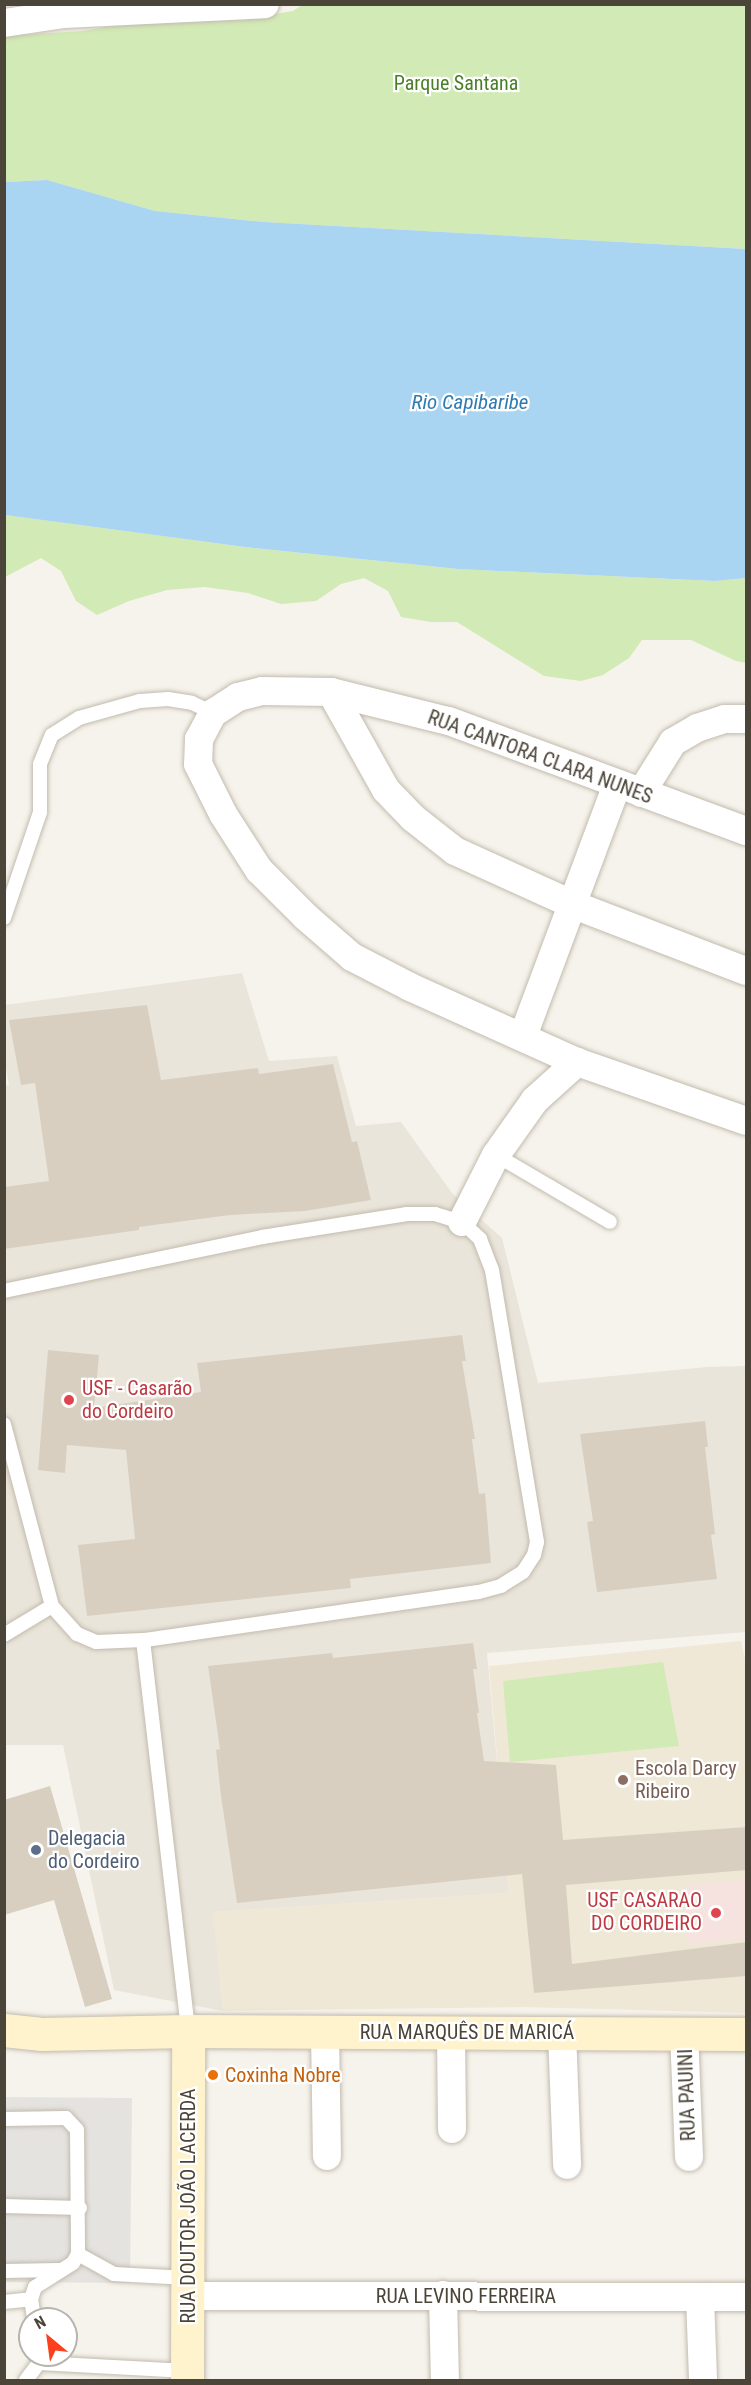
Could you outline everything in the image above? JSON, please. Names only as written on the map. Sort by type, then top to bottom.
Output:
[{"type":"main road","name":"RUA MARQUÊS DE MARICÁ","points":[[4,2030],[42,2034],[188,2031],[747,2034]]},
{"type":"main road","name":"RUA DOUTOR JOÃO LACERDA","points":[[187,2376],[188,2031]]},
{"type":"street","points":[[4,23],[64,9],[265,4]]},
{"type":"street","name":"RUA CANTORA CLARA NUNES","points":[[213,713],[238,697],[262,691],[331,692],[448,721],[526,747],[747,831]]},
{"type":"street","points":[[331,692],[386,789],[413,818],[455,850],[574,905],[747,971]]},
{"type":"street","points":[[213,713],[199,739],[198,764],[223,814],[259,870],[306,917],[352,957],[410,987],[577,1062],[747,1121]]},
{"type":"street","points":[[522,1036],[574,905],[629,788],[673,742],[697,728],[725,719],[747,720]]},
{"type":"street","points":[[462,1222],[496,1155],[535,1100],[577,1062]]},
{"type":"street","points":[[325,2031],[327,2156]]},
{"type":"street","points":[[451,2032],[452,2129]]},
{"type":"street","points":[[562,2032],[567,2165]]},
{"type":"street","name":"RUA PAUINI","points":[[684,2032],[689,2157]]},
{"type":"street","name":"RUA LEVINO FERREIRA","points":[[187,2287],[443,2295],[747,2297]]},
{"type":"street","points":[[443,2295],[445,2380]]},
{"type":"street","points":[[700,2297],[703,2380]]},
{"type":"lane","points":[[4,918],[40,812],[40,764],[52,735],[79,718],[140,701],[168,699],[192,704],[213,713]]},
{"type":"lane","points":[[496,1155],[610,1222]]},
{"type":"lane","points":[[4,1291],[262,1237],[407,1214],[435,1214],[462,1222],[480,1239],[492,1270],[537,1542],[534,1555],[523,1572],[501,1586],[478,1592],[142,1640],[96,1642],[77,1634],[52,1606],[4,1424]]},
{"type":"lane","points":[[4,1635],[52,1606]]},
{"type":"lane","points":[[142,1640],[188,2031]]},
{"type":"lane","points":[[4,2119],[66,2118],[72,2121],[77,2130],[80,2208],[78,2254],[73,2263],[35,2287],[31,2299],[32,2307]]},
{"type":"lane","points":[[4,2206],[80,2208]]},
{"type":"lane","points":[[78,2254],[114,2274],[187,2287]]},
{"type":"lane","points":[[4,2271],[62,2270]]},
{"type":"lane","points":[[4,2302],[31,2299]]},
{"type":"lane","points":[[78,2363],[187,2376]]},
{"type":"lane","points":[[26,2380],[34,2367]]},
{"type":"shaded area","points":[[242,973],[269,1061],[337,1056],[356,1126],[401,1122],[452,1193],[502,1238],[538,1383],[707,1367],[746,1366],[746,1632],[487,1653],[509,1893],[214,1912],[223,2011],[114,1990],[63,1745],[5,1745],[4,1086],[9,1085],[5,1063],[5,1005]]},
{"type":"shaded area","name":"Escola Darcy Ribeiro","points":[[741,1641],[746,1663],[746,2013],[524,2007],[223,2011],[213,1912],[509,1893],[489,1666]]},
{"type":"shaded area","name":"USF CASARAO DO CORDEIRO","points":[[746,1880],[746,1939],[687,1944],[684,1886]]},
{"type":"shaded area","points":[[5,2097],[132,2098],[130,2283],[5,2282]]},
{"type":"green space","name":"Parque Santana","points":[[304,4],[746,5],[746,249],[264,222],[155,211],[47,180],[5,182],[4,36],[82,31],[125,24],[241,20],[293,11]]},
{"type":"green space","points":[[5,515],[245,547],[458,569],[715,581],[746,578],[746,663],[736,661],[691,640],[642,640],[629,658],[603,675],[581,681],[544,676],[457,622],[431,622],[401,617],[388,591],[364,578],[341,584],[316,601],[281,604],[248,593],[205,587],[167,590],[129,601],[97,615],[76,601],[61,571],[41,558],[5,577]]},
{"type":"green space","points":[[663,1662],[679,1746],[510,1762],[503,1681]]},
{"type":"water","name":"Rio Capibaribe","points":[[47,180],[155,211],[264,222],[746,249],[746,578],[715,581],[458,569],[245,547],[5,515],[5,182]]},
{"type":"building","points":[[147,1005],[161,1080],[258,1068],[259,1074],[333,1064],[352,1142],[357,1141],[371,1200],[305,1211],[230,1215],[139,1227],[139,1230],[4,1249],[4,1187],[49,1181],[35,1083],[21,1085],[9,1020]]},
{"type":"building","points":[[462,1335],[466,1361],[462,1361],[475,1439],[472,1439],[479,1494],[485,1493],[491,1563],[350,1579],[351,1588],[87,1616],[78,1545],[135,1539],[126,1450],[67,1445],[65,1473],[38,1470],[48,1350],[99,1355],[94,1408],[201,1392],[197,1363]]},
{"type":"building","points":[[705,1421],[708,1447],[705,1447],[715,1534],[711,1535],[717,1579],[597,1592],[587,1522],[593,1521],[580,1434]]},
{"type":"building","points":[[473,1643],[477,1669],[473,1669],[479,1713],[477,1713],[484,1761],[556,1765],[563,1840],[747,1827],[747,1870],[566,1885],[572,1964],[747,1942],[747,1976],[534,1993],[522,1874],[237,1903],[221,1796],[216,1750],[220,1749],[208,1666],[332,1653],[333,1658]]},
{"type":"building","name":"Delegacia do Cordeiro","points":[[50,1786],[112,1999],[85,2007],[54,1900],[4,1915],[4,1800]]},
{"type":"place","name":"USF - Casarão do Cordeiro","points":[[69,1400]]},
{"type":"place","name":"Escola Darcy Ribeiro","points":[[623,1780]]},
{"type":"place","name":"Delegacia do Cordeiro","points":[[36,1850]]},
{"type":"place","name":"USF CASARAO DO CORDEIRO","points":[[716,1913]]},
{"type":"place","name":"Coxinha Nobre","points":[[213,2075]]}]
